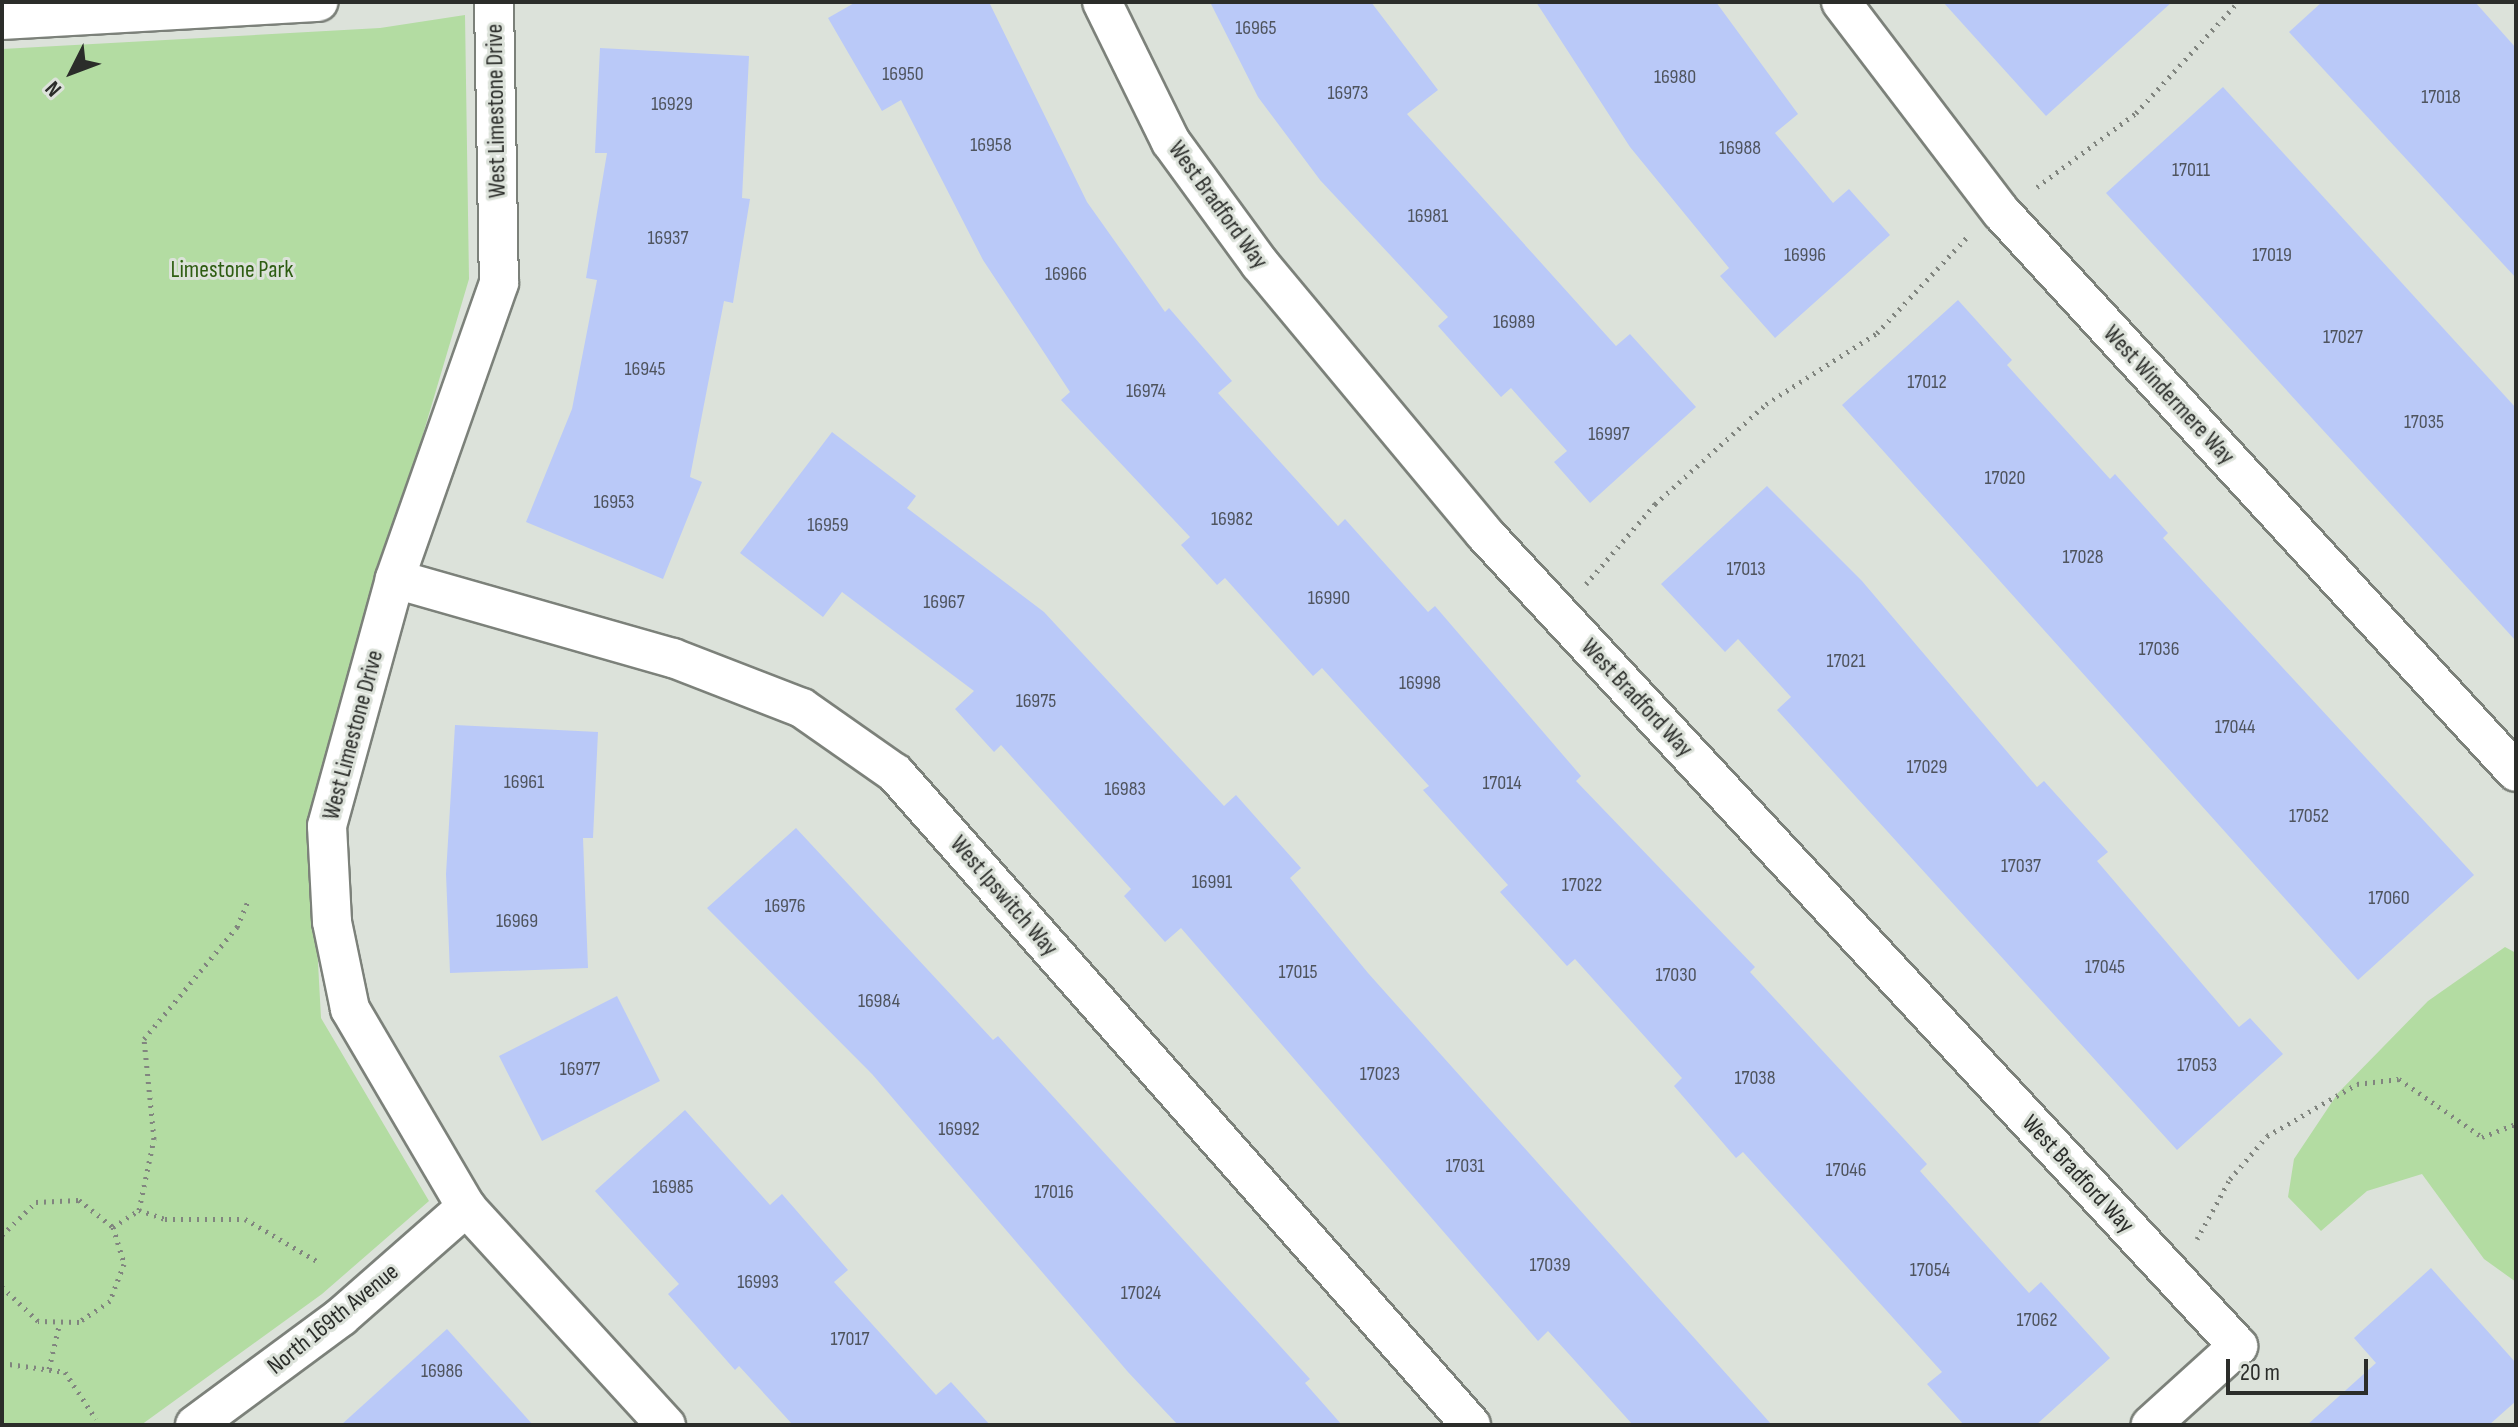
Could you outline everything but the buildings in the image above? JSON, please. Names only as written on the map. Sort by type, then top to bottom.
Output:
[{"type":"street","points":[[2,20],[318,2]]},
{"type":"street","name":"West Limestone Drive","points":[[494,2],[499,283],[395,579],[327,826],[332,922],[350,1009],[466,1207],[666,1425]]},
{"type":"street","name":"West Bradford Way","points":[[1102,2],[1171,142],[1260,264],[1555,610],[2238,1346],[2151,1425]]},
{"type":"street","name":"West Windermere Way","points":[[1841,2],[2002,213],[2516,772]]},
{"type":"street","name":"West Ipswitch Way","points":[[395,579],[673,658],[802,708],[895,773],[1471,1425]]},
{"type":"street","name":"North 169th Avenue","points":[[195,1425],[341,1317],[466,1207]]},
{"type":"path","points":[[1555,610],[1599,573],[1655,504],[1766,404],[1877,333],[1971,233],[2136,113],[2238,2]]},
{"type":"path","points":[[113,1227],[139,1210],[154,1139],[144,1039],[237,927],[249,899]]},
{"type":"path","points":[[2176,1279],[2230,1179],[2267,1136],[2357,1084],[2399,1079],[2482,1137],[2516,1124]]},
{"type":"path","points":[[2,1235],[17,1213],[57,1197],[98,1210],[113,1227],[124,1264],[115,1292],[97,1314],[59,1326],[18,1310],[2,1287]]},
{"type":"path","points":[[139,1210],[165,1219],[245,1219],[317,1261]]},
{"type":"path","points":[[49,1369],[59,1326]]},
{"type":"path","points":[[2,1363],[65,1372],[96,1419]]},
{"type":"green space","name":"Limestone Park","points":[[465,15],[469,279],[386,559],[312,852],[321,1018],[429,1201],[322,1294],[141,1425],[2,1425],[2,49],[380,28]]},
{"type":"green space","points":[[2505,947],[2516,953],[2516,1282],[2484,1259],[2422,1174],[2367,1191],[2321,1231],[2288,1197],[2294,1159],[2338,1093],[2428,1001]]}]
